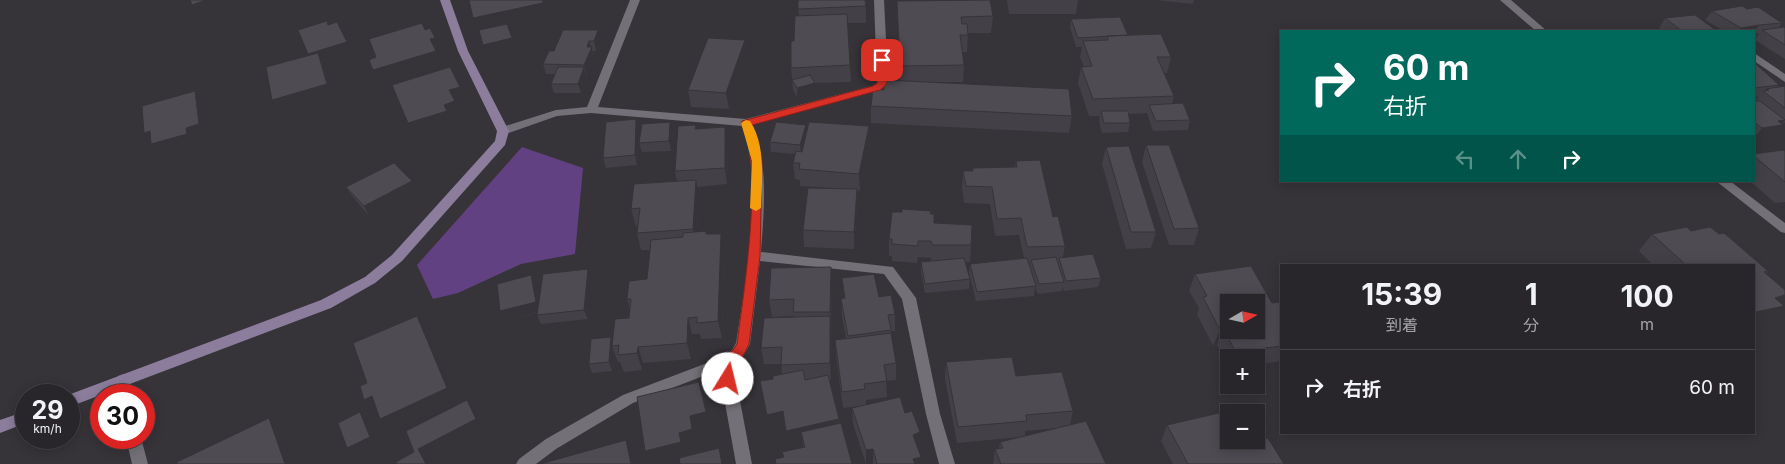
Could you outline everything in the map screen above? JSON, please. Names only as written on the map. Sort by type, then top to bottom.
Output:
[{"type":"street","points":[[80,397],[326,304],[370,280],[397,258],[501,142],[503,131],[463,51],[445,0]]},
{"type":"street","points":[[591,110],[635,0]]},
{"type":"street","points":[[503,131],[556,113],[591,110],[746,123],[876,88],[882,84],[880,0]]},
{"type":"street","points":[[1505,0],[1541,30]]},
{"type":"street","points":[[1755,57],[1785,79]]},
{"type":"street","points":[[524,464],[551,444],[628,399],[725,362],[737,354],[743,344],[754,256],[757,161],[746,123]]},
{"type":"street","points":[[1723,182],[1785,229]]},
{"type":"street","points":[[754,256],[888,270],[909,298],[934,414],[947,464]]},
{"type":"street","points":[[725,362],[744,464]]},
{"type":"street","points":[[123,380],[124,384]]},
{"type":"street","points":[[0,427],[15,421]]},
{"type":"street","points":[[137,449],[140,464]]},
{"type":"shaded area","points":[[522,147],[583,168],[575,254],[521,264],[458,293],[433,299],[417,265]]},
{"type":"building","points":[[190,0],[206,0],[192,5]]},
{"type":"building","points":[[469,0],[543,0],[543,3],[473,18]]},
{"type":"building","points":[[798,0],[865,0],[866,6],[798,9]]},
{"type":"building","points":[[990,0],[993,16],[961,17],[962,24],[967,24],[968,35],[960,35],[964,65],[900,66],[897,1]]},
{"type":"building","points":[[1742,6],[1747,9],[1758,7],[1782,23],[1741,28],[1712,11]]},
{"type":"building","points":[[847,14],[850,65],[791,68],[791,41],[794,41],[795,16]]},
{"type":"building","points":[[1695,15],[1716,30],[1681,30],[1665,18]]},
{"type":"building","points":[[1120,17],[1128,35],[1078,38],[1071,19]]},
{"type":"building","points":[[327,21],[328,25],[337,22],[347,42],[308,54],[298,30]]},
{"type":"building","points":[[422,23],[425,30],[430,28],[435,38],[430,39],[436,51],[373,70],[369,60],[376,57],[369,39]]},
{"type":"building","points":[[507,24],[512,38],[483,45],[479,30]]},
{"type":"building","points":[[1784,27],[1785,45],[1762,30]]},
{"type":"building","points":[[563,30],[598,30],[594,41],[589,41],[587,47],[592,47],[584,65],[543,64],[549,51],[554,51]]},
{"type":"building","points":[[1161,34],[1171,57],[1157,57],[1174,96],[1093,99],[1081,67],[1092,66],[1083,41],[1108,40],[1107,36]]},
{"type":"building","points":[[708,38],[745,40],[726,93],[688,90]]},
{"type":"building","points":[[318,53],[327,84],[272,100],[266,67]]},
{"type":"building","points":[[1755,64],[1756,64],[1779,85],[1755,88]]},
{"type":"building","points":[[450,67],[460,87],[449,90],[455,101],[444,105],[447,111],[408,123],[392,85]]},
{"type":"building","points":[[558,67],[584,67],[578,84],[551,84]]},
{"type":"building","points":[[810,75],[815,83],[797,88],[792,80]]},
{"type":"building","points":[[885,80],[1069,89],[1072,116],[871,106],[873,89],[884,90]]},
{"type":"building","points":[[1785,86],[1785,108],[1763,91],[1769,90],[1766,89]]},
{"type":"building","points":[[195,91],[199,124],[186,128],[187,134],[151,144],[150,131],[144,133],[142,106]]},
{"type":"building","points":[[1755,100],[1760,101],[1785,120],[1778,121],[1783,125],[1762,128],[1755,123]]},
{"type":"building","points":[[1183,103],[1190,120],[1156,121],[1149,105]]},
{"type":"building","points":[[1101,111],[1128,111],[1130,123],[1104,123]]},
{"type":"building","points":[[636,119],[635,155],[603,158],[606,122]]},
{"type":"building","points":[[670,122],[669,141],[639,143],[642,124]]},
{"type":"building","points":[[776,122],[806,125],[800,145],[770,142]]},
{"type":"building","points":[[809,122],[869,126],[859,174],[799,169],[800,163],[793,163],[796,151],[802,152]]},
{"type":"building","points":[[696,125],[695,129],[725,127],[725,168],[675,171],[678,126]]},
{"type":"building","points":[[1146,145],[1169,145],[1199,228],[1174,229]]},
{"type":"building","points":[[1129,146],[1156,232],[1131,232],[1106,147]]},
{"type":"building","points":[[1785,151],[1785,182],[1755,157],[1755,154]]},
{"type":"building","points":[[1040,160],[1053,217],[1058,216],[1065,246],[1027,247],[1021,218],[997,219],[992,187],[966,186],[963,171],[973,171],[973,168],[1017,167],[1016,161]]},
{"type":"building","points":[[394,163],[412,181],[364,206],[346,187]]},
{"type":"building","points":[[696,180],[693,229],[637,233],[640,208],[631,209],[634,184]]},
{"type":"building","points":[[808,188],[857,189],[854,232],[803,230]]},
{"type":"building","points":[[902,209],[931,211],[930,214],[934,214],[934,223],[972,225],[971,245],[932,245],[931,241],[918,241],[918,246],[892,244],[892,239],[889,239],[892,212],[902,212]]},
{"type":"building","points":[[1687,227],[1691,231],[1710,227],[1719,234],[1724,233],[1768,271],[1764,272],[1785,290],[1785,295],[1775,298],[1784,306],[1755,311],[1755,264],[1685,264],[1652,234]]},
{"type":"building","points":[[706,231],[706,234],[721,234],[718,321],[697,323],[697,317],[688,318],[687,343],[638,347],[637,353],[618,355],[619,345],[612,346],[615,319],[629,318],[631,299],[627,299],[629,281],[647,279],[651,240],[683,237],[683,233]]},
{"type":"building","points":[[1093,254],[1101,278],[1066,281],[1059,258]]},
{"type":"building","points":[[1056,257],[1064,282],[1039,284],[1031,260]]},
{"type":"building","points":[[964,258],[970,279],[925,284],[921,262]]},
{"type":"building","points":[[1027,258],[1036,286],[977,292],[970,264]]},
{"type":"building","points":[[1251,266],[1272,303],[1280,302],[1280,346],[1258,349],[1234,349],[1229,339],[1265,339],[1265,294],[1220,294],[1220,330],[1203,297],[1207,296],[1195,274]]},
{"type":"building","points":[[831,267],[830,312],[793,312],[794,299],[769,300],[771,268]]},
{"type":"building","points":[[588,269],[584,310],[537,315],[543,274]]},
{"type":"building","points":[[874,274],[879,297],[891,295],[895,314],[888,315],[891,330],[848,336],[841,299],[845,298],[842,278]]},
{"type":"building","points":[[531,275],[536,302],[500,311],[497,284]]},
{"type":"building","points":[[417,316],[447,388],[380,419],[372,396],[364,400],[360,386],[367,383],[353,343]]},
{"type":"building","points":[[830,316],[830,363],[781,365],[782,347],[761,348],[764,318]]},
{"type":"building","points":[[891,333],[896,363],[884,365],[887,381],[864,384],[865,389],[842,392],[835,340]]},
{"type":"building","points":[[611,337],[609,362],[589,364],[591,339]]},
{"type":"building","points":[[1012,357],[1016,376],[1062,372],[1073,411],[1026,415],[1027,421],[958,427],[946,362]]},
{"type":"building","points":[[803,370],[805,380],[828,375],[839,419],[786,431],[783,411],[767,415],[760,381],[773,379],[773,376]]},
{"type":"building","points":[[699,382],[706,412],[690,416],[692,429],[679,433],[681,442],[645,451],[637,397]]},
{"type":"building","points":[[900,397],[905,413],[912,411],[920,432],[913,435],[921,457],[913,459],[915,464],[877,464],[873,449],[866,450],[852,408]]},
{"type":"building","points":[[467,400],[476,419],[418,449],[426,464],[397,464],[396,462],[414,452],[406,431]]},
{"type":"building","points":[[360,412],[370,437],[347,448],[338,423]]},
{"type":"building","points":[[1220,413],[1220,449],[1265,449],[1265,439],[1268,438],[1284,464],[1188,464],[1167,425]]},
{"type":"building","points":[[269,418],[285,464],[177,464],[177,462]]},
{"type":"building","points":[[1086,421],[1106,464],[1001,464],[995,449],[1003,448],[1000,442]]},
{"type":"building","points":[[841,423],[852,464],[776,464],[775,459],[784,457],[782,452],[805,447],[801,432]]},
{"type":"building","points":[[626,440],[631,464],[544,464],[544,463]]},
{"type":"building","points":[[719,448],[722,464],[680,464],[679,458]]},
{"type":"slow traffic","points":[[746,123],[757,161],[756,208]]},
{"type":"route","points":[[728,379],[725,362],[737,354],[743,344],[754,256],[757,161],[746,123],[876,88],[882,84],[883,80],[882,60]]}]
